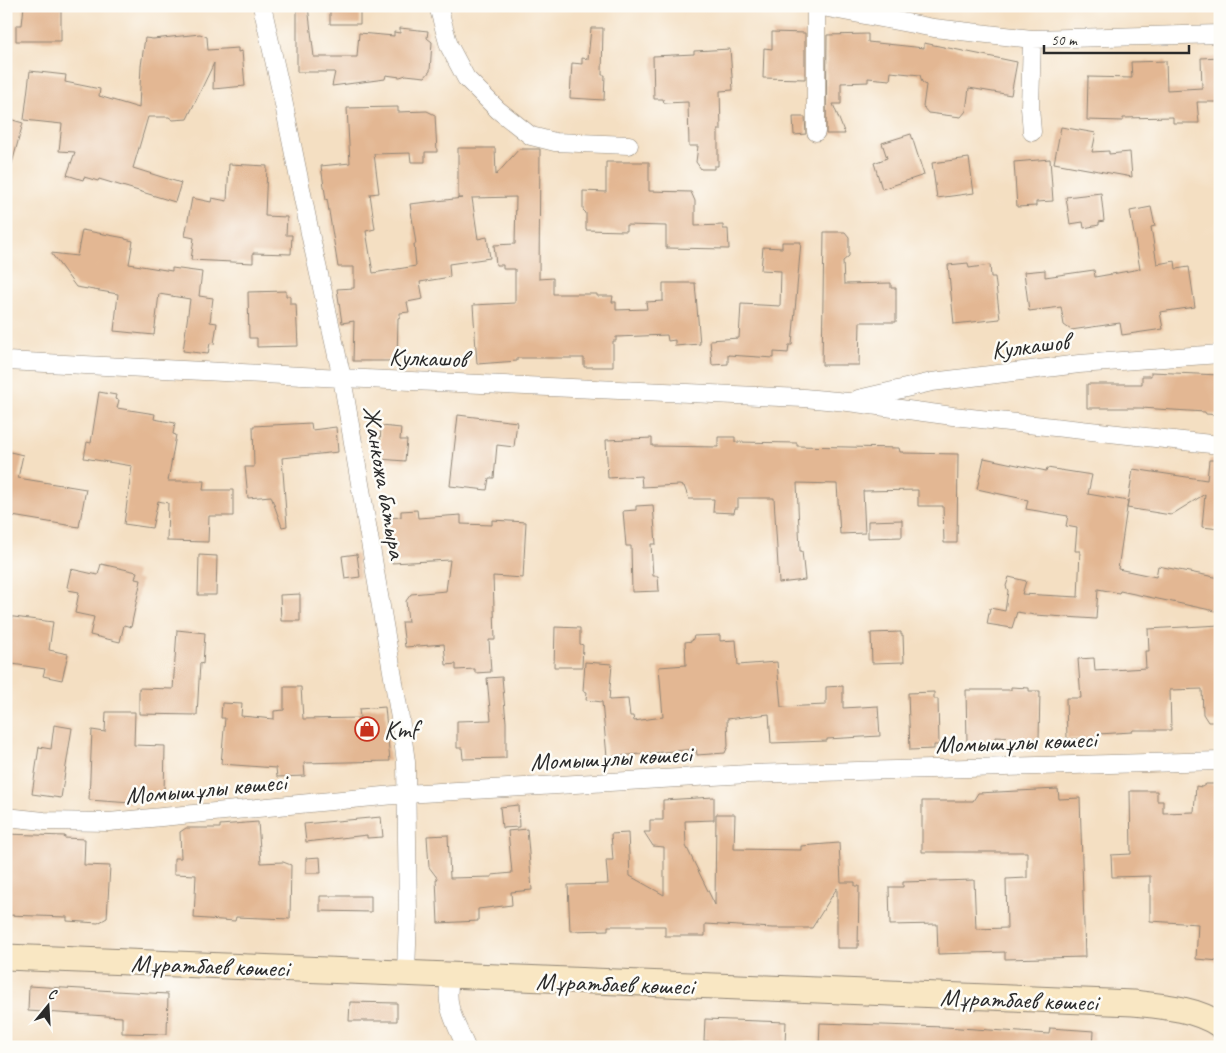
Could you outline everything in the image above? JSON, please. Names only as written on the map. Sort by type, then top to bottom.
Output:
[{"type":"street","name":"Жанкожа батыра","points":[[262,6],[283,100],[310,238],[342,378],[400,718],[406,762],[408,916],[406,973]]},
{"type":"street","points":[[438,6],[449,46],[466,78],[498,110],[531,136],[555,142],[629,145]]},
{"type":"street","points":[[816,132],[816,6],[934,28],[1032,39],[1220,34]]},
{"type":"street","points":[[1032,39],[1030,107],[1032,132]]},
{"type":"street","name":"Кулкашов","points":[[848,402],[932,382],[1079,364],[1220,354]]},
{"type":"street","name":"Кулкашов","points":[[6,361],[804,398],[1220,445]]},
{"type":"street","name":"Момышұлы көшесі","points":[[6,817],[44,821],[108,822],[405,794],[748,774],[1220,761]]},
{"type":"street","name":"Мұратбаев көшесі","points":[[6,957],[1132,1003],[1163,1007],[1215,1021]]},
{"type":"street","points":[[451,976],[448,986],[448,1004],[466,1047]]},
{"type":"building","points":[[24,6],[61,6],[61,41],[16,41],[16,25],[22,25]]},
{"type":"building","points":[[297,6],[308,6],[314,57],[357,57],[359,33],[394,36],[394,32],[400,33],[400,28],[428,31],[427,38],[432,42],[430,71],[425,77],[386,75],[385,79],[332,86],[335,72],[297,72]]},
{"type":"building","points":[[330,6],[360,6],[360,24],[330,24]]},
{"type":"building","points":[[591,28],[603,28],[602,75],[605,75],[604,100],[570,98],[572,63],[582,64],[582,58],[588,59]]},
{"type":"building","points":[[772,32],[805,33],[805,79],[763,78],[764,48],[772,49]]},
{"type":"building","points":[[200,34],[207,37],[208,50],[238,48],[238,52],[242,51],[245,86],[213,89],[214,63],[187,119],[173,120],[169,117],[148,117],[133,168],[181,183],[175,202],[99,179],[98,181],[84,177],[83,180],[67,175],[75,152],[59,151],[62,124],[24,120],[30,71],[66,75],[65,82],[100,89],[99,96],[139,108],[141,66],[145,38],[153,39]]},
{"type":"building","points":[[868,34],[868,42],[924,48],[924,43],[1017,62],[1011,95],[969,88],[966,111],[961,117],[928,113],[923,107],[926,85],[922,82],[920,75],[891,72],[890,80],[868,78],[868,82],[841,83],[841,104],[833,104],[845,134],[826,134],[827,35]]},
{"type":"building","points":[[730,49],[733,90],[720,91],[721,130],[718,130],[718,166],[714,166],[714,169],[701,169],[696,162],[698,146],[689,146],[688,102],[664,103],[663,99],[654,99],[653,56],[694,54],[694,51]]},
{"type":"building","points":[[1220,57],[1220,102],[1197,102],[1199,123],[1173,123],[1173,117],[1123,118],[1123,121],[1087,120],[1088,77],[1132,78],[1131,62],[1166,61],[1167,90],[1202,88],[1201,58]]},
{"type":"building","points":[[398,107],[398,112],[427,111],[435,115],[437,152],[425,152],[425,162],[411,162],[410,153],[374,154],[379,193],[370,194],[375,229],[366,231],[373,273],[416,266],[414,244],[416,244],[410,204],[463,198],[458,198],[458,148],[495,148],[496,175],[519,149],[540,149],[539,279],[553,278],[553,294],[613,296],[612,302],[616,302],[616,310],[647,309],[646,302],[663,301],[663,283],[695,283],[700,344],[675,346],[675,340],[668,341],[667,335],[616,337],[616,341],[613,341],[613,367],[584,367],[584,358],[517,358],[517,361],[477,364],[473,305],[515,303],[515,269],[503,269],[503,265],[496,265],[494,245],[515,244],[516,197],[472,198],[478,239],[487,237],[490,258],[449,264],[450,277],[420,282],[423,299],[407,302],[409,312],[400,313],[398,318],[397,361],[353,361],[354,321],[342,323],[337,289],[354,288],[354,267],[338,267],[321,166],[350,163],[347,108]]},
{"type":"building","points":[[793,117],[805,117],[806,134],[794,135]]},
{"type":"building","points":[[6,118],[23,123],[11,167],[6,166]]},
{"type":"building","points":[[1061,127],[1096,133],[1092,152],[1109,151],[1109,154],[1130,152],[1132,177],[1054,163]]},
{"type":"building","points":[[911,134],[924,175],[882,189],[874,163],[887,158],[882,143]]},
{"type":"building","points":[[969,158],[974,193],[937,198],[932,163]]},
{"type":"building","points":[[1050,159],[1053,201],[1036,202],[1036,206],[1017,207],[1014,162]]},
{"type":"building","points":[[606,162],[649,162],[649,191],[691,192],[695,201],[695,226],[723,225],[723,229],[728,229],[729,249],[666,248],[666,226],[626,225],[626,231],[586,230],[583,191],[606,192]]},
{"type":"building","points":[[229,164],[267,166],[265,216],[287,217],[286,235],[292,235],[291,254],[253,253],[253,263],[191,260],[194,238],[185,236],[192,198],[211,202],[212,198],[227,201]]},
{"type":"building","points":[[1101,193],[1104,221],[1099,222],[1099,225],[1084,228],[1083,222],[1070,224],[1066,197]]},
{"type":"building","points":[[1151,207],[1155,226],[1151,227],[1157,264],[1175,261],[1176,269],[1189,267],[1195,307],[1160,312],[1163,329],[1122,335],[1120,323],[1071,330],[1064,325],[1061,307],[1029,311],[1024,272],[1045,270],[1045,277],[1094,270],[1095,277],[1140,269],[1130,211]]},
{"type":"building","points":[[82,230],[133,241],[129,264],[172,271],[172,268],[202,272],[199,296],[213,298],[210,322],[217,323],[214,344],[210,343],[208,354],[183,351],[190,299],[159,294],[154,335],[114,331],[118,294],[76,287],[51,253],[77,256]]},
{"type":"building","points":[[824,232],[845,232],[849,237],[849,256],[843,261],[844,284],[891,283],[891,288],[896,288],[896,322],[860,322],[859,365],[822,365]]},
{"type":"building","points":[[782,242],[801,242],[792,345],[789,345],[788,353],[774,352],[774,358],[728,355],[728,364],[712,365],[710,340],[739,338],[741,304],[780,306],[781,271],[761,270],[763,247],[782,248]]},
{"type":"building","points":[[968,263],[969,268],[990,265],[991,277],[995,277],[1000,319],[954,324],[948,265]]},
{"type":"building","points":[[286,291],[286,296],[290,296],[290,304],[296,304],[298,346],[257,347],[257,338],[249,338],[248,292]]},
{"type":"building","points":[[1151,372],[1220,375],[1220,415],[1206,414],[1205,412],[1141,408],[1087,408],[1087,384],[1142,384],[1142,376],[1151,376]]},
{"type":"building","points":[[99,392],[116,395],[115,399],[119,400],[117,408],[155,414],[154,419],[175,423],[173,434],[176,435],[168,481],[204,481],[203,490],[233,490],[233,516],[209,516],[208,542],[167,541],[168,503],[158,501],[152,528],[124,524],[132,466],[84,458],[87,442],[91,443]]},
{"type":"building","points":[[458,415],[517,422],[514,447],[497,445],[494,478],[489,478],[487,490],[450,486]]},
{"type":"building","points":[[311,423],[312,430],[336,427],[338,452],[282,458],[287,526],[282,527],[271,496],[248,498],[245,467],[254,467],[253,426]]},
{"type":"building","points":[[381,426],[401,428],[400,440],[407,440],[405,461],[379,459]]},
{"type":"building","points":[[718,437],[735,437],[735,442],[797,443],[797,446],[899,448],[900,452],[903,453],[958,454],[957,543],[944,543],[943,506],[918,506],[918,490],[863,491],[865,533],[840,534],[837,484],[797,483],[800,551],[802,551],[805,580],[779,583],[774,498],[738,498],[738,508],[735,508],[734,513],[713,512],[714,499],[689,499],[684,486],[642,487],[641,476],[608,478],[606,440],[652,438],[652,446],[718,447]]},
{"type":"building","points":[[6,451],[23,455],[18,478],[86,489],[79,527],[6,515]]},
{"type":"building","points":[[984,458],[1046,471],[1047,468],[1092,475],[1088,494],[1128,501],[1118,569],[1156,577],[1158,566],[1220,578],[1220,612],[1120,591],[1119,593],[1098,589],[1096,619],[1017,612],[1012,628],[987,624],[990,608],[1005,611],[1008,591],[1006,586],[1009,577],[1026,581],[1022,594],[1078,597],[1080,551],[1075,551],[1077,528],[1066,526],[1068,516],[1026,509],[1028,500],[977,489]]},
{"type":"building","points":[[1209,460],[1220,460],[1220,529],[1202,527],[1205,494],[1171,515],[1127,508],[1133,469],[1207,480]]},
{"type":"building","points":[[653,505],[656,544],[651,544],[653,576],[658,576],[659,591],[632,592],[631,546],[626,546],[623,511],[636,510],[636,506]]},
{"type":"building","points":[[417,510],[418,518],[461,515],[461,524],[492,525],[492,520],[526,522],[523,578],[493,576],[495,640],[489,640],[491,672],[475,673],[475,669],[456,670],[456,664],[446,665],[444,644],[405,647],[402,622],[408,622],[406,601],[411,594],[446,591],[450,560],[391,563],[388,518],[401,517],[401,511]]},
{"type":"building","points":[[902,520],[902,537],[868,538],[868,521]]},
{"type":"building","points":[[357,554],[360,577],[345,579],[342,556]]},
{"type":"building","points":[[199,555],[217,556],[216,595],[198,595]]},
{"type":"building","points":[[101,564],[137,572],[135,579],[141,580],[131,627],[124,625],[120,642],[90,635],[94,617],[75,613],[79,592],[68,590],[69,587],[67,587],[71,569],[98,575]]},
{"type":"building","points":[[300,594],[300,621],[281,621],[280,595]]},
{"type":"building","points":[[6,616],[53,622],[49,650],[68,654],[62,680],[43,676],[45,669],[6,663]]},
{"type":"building","points":[[1220,625],[1220,722],[1208,722],[1203,714],[1202,689],[1170,690],[1171,730],[1133,730],[1132,732],[1098,734],[1090,739],[1067,739],[1066,698],[1081,698],[1078,659],[1094,658],[1095,671],[1146,668],[1145,651],[1149,651],[1148,629]]},
{"type":"building","points":[[555,627],[580,628],[580,644],[583,645],[582,667],[554,667]]},
{"type":"building","points":[[177,630],[205,633],[203,664],[200,663],[197,715],[139,714],[139,688],[173,689]]},
{"type":"building","points":[[901,632],[901,635],[903,635],[904,662],[872,663],[871,633]]},
{"type":"building","points":[[720,635],[720,641],[736,640],[738,665],[777,662],[781,707],[826,705],[826,687],[843,686],[843,708],[878,706],[880,736],[827,739],[827,741],[771,743],[769,714],[727,719],[728,746],[725,753],[697,755],[696,749],[607,757],[602,702],[586,700],[587,692],[583,691],[585,662],[612,664],[609,700],[628,699],[630,716],[633,716],[634,721],[663,717],[659,667],[686,665],[685,642],[692,641],[694,636]]},
{"type":"building","points":[[502,677],[506,722],[506,758],[463,759],[462,748],[457,748],[457,721],[491,720],[487,678]]},
{"type":"building","points":[[284,687],[301,687],[303,719],[360,718],[359,709],[385,707],[390,761],[304,763],[305,776],[277,777],[276,768],[221,764],[225,718],[221,718],[222,703],[242,704],[241,716],[274,719],[274,711],[284,710]]},
{"type":"building","points":[[1011,687],[1029,688],[1029,691],[1040,691],[1039,739],[995,737],[995,742],[967,743],[966,690],[1011,690]]},
{"type":"building","points":[[934,692],[934,699],[938,699],[939,745],[934,745],[934,749],[910,750],[908,693]]},
{"type":"building","points":[[106,712],[135,712],[134,745],[165,746],[164,793],[132,793],[131,803],[89,800],[92,730],[105,732]]},
{"type":"building","points":[[54,725],[72,728],[61,798],[32,794],[39,747],[51,749]]},
{"type":"building","points":[[1206,784],[1220,784],[1220,961],[1196,959],[1198,924],[1150,921],[1150,876],[1112,877],[1111,855],[1131,854],[1130,791],[1157,791],[1157,801],[1163,801],[1163,813],[1194,812],[1196,786],[1202,787]]},
{"type":"building","points":[[1058,789],[1059,799],[1080,798],[1085,957],[1005,959],[1005,952],[938,954],[937,924],[890,925],[889,887],[903,887],[903,882],[974,880],[976,929],[1007,928],[1006,879],[1027,878],[1027,852],[922,852],[922,801],[973,801],[978,793]]},
{"type":"building","points":[[714,797],[714,820],[685,821],[686,846],[715,905],[716,814],[735,814],[734,849],[801,850],[801,846],[839,843],[841,882],[855,882],[855,886],[859,886],[858,948],[837,948],[837,888],[812,928],[705,924],[705,936],[665,936],[665,926],[608,926],[608,930],[570,931],[568,885],[608,884],[606,860],[613,860],[611,834],[628,833],[630,876],[664,895],[664,847],[653,846],[644,832],[650,832],[650,820],[663,820],[663,800]]},
{"type":"building","points":[[518,805],[519,827],[502,828],[500,807]]},
{"type":"building","points":[[381,817],[383,837],[367,838],[367,835],[306,842],[304,824]]},
{"type":"building","points":[[258,822],[261,863],[283,862],[291,865],[290,919],[236,917],[235,921],[194,918],[196,875],[174,874],[174,858],[181,858],[180,832],[186,828],[220,828],[220,825]]},
{"type":"building","points":[[527,829],[532,890],[511,892],[512,905],[478,909],[478,921],[438,923],[436,879],[438,879],[429,867],[427,836],[448,835],[450,878],[492,877],[492,875],[512,873],[508,831]]},
{"type":"building","points":[[6,834],[65,836],[64,838],[85,839],[84,865],[110,866],[107,918],[98,923],[67,921],[67,917],[6,915]]},
{"type":"building","points":[[320,857],[321,873],[306,873],[306,858]]},
{"type":"building","points":[[320,896],[371,896],[371,912],[320,911]]},
{"type":"building","points":[[29,986],[168,994],[167,1034],[122,1033],[122,1017],[28,1011]]},
{"type":"building","points":[[350,1002],[397,1003],[397,1021],[349,1021]]},
{"type":"building","points":[[705,1019],[786,1022],[785,1044],[704,1041]]},
{"type":"building","points":[[820,1023],[945,1027],[1049,1034],[1050,1028],[1094,1031],[1093,1047],[819,1047]]},
{"type":"place","name":"Kmf","points":[[367,729]]}]
